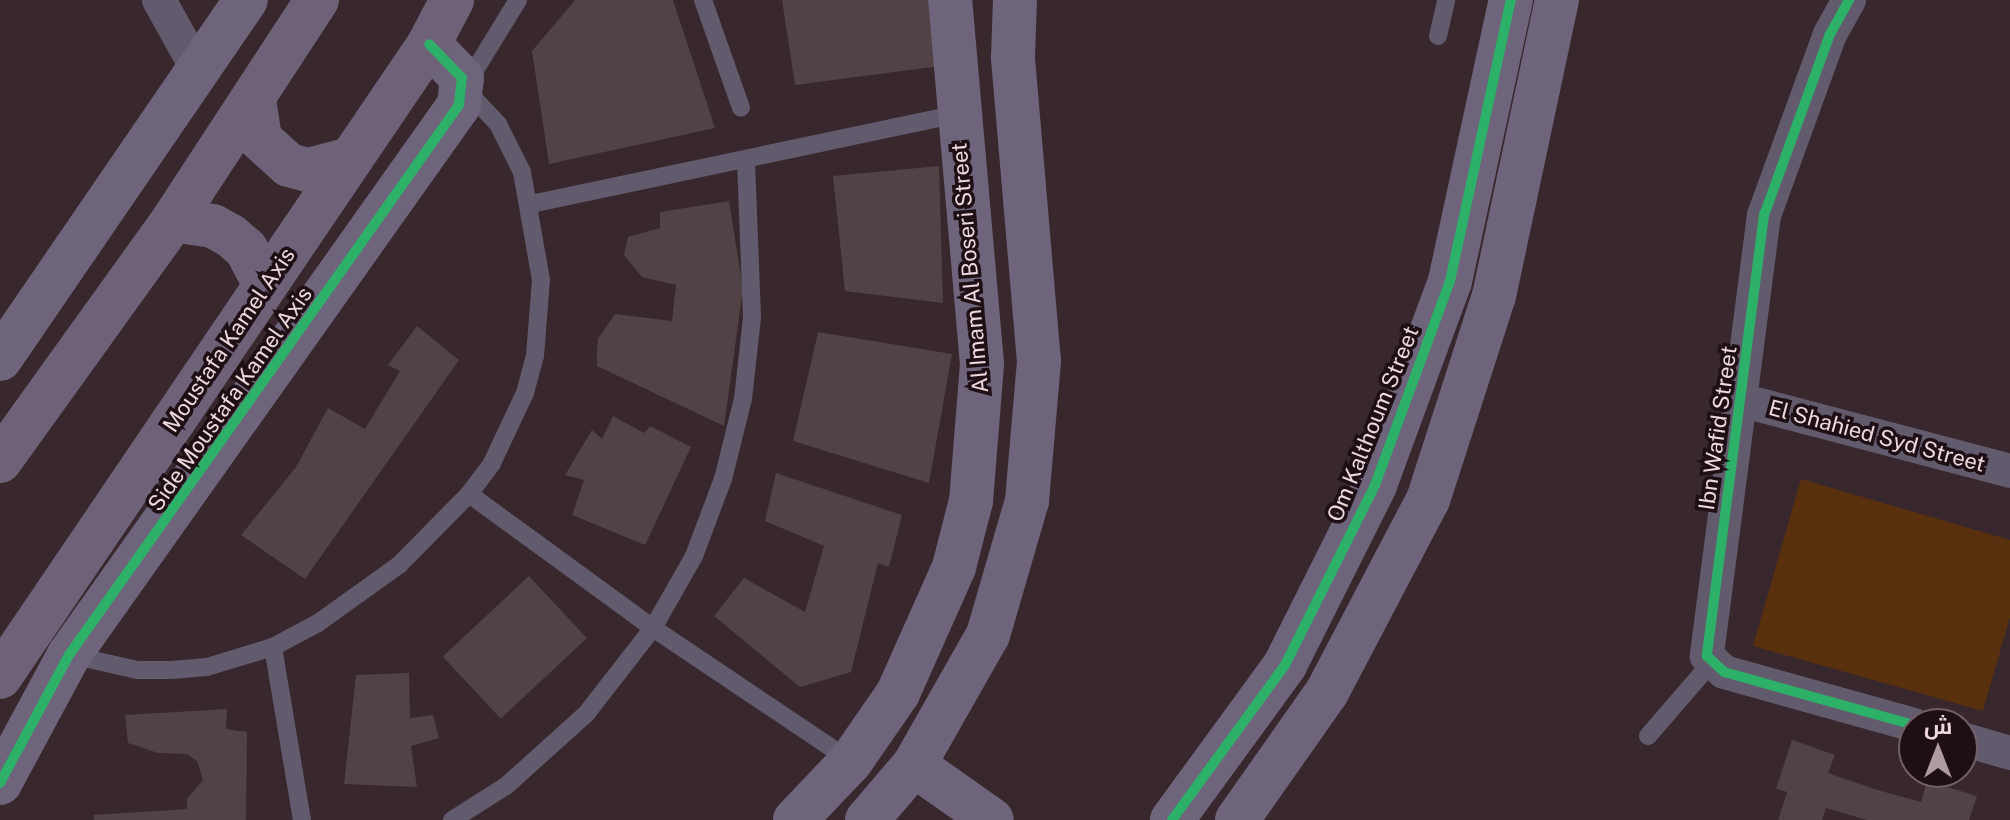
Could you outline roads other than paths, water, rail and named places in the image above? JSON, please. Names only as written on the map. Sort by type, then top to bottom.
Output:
[{"type":"main road","points":[[0,461],[173,220],[317,0]]},
{"type":"main road","name":"Moustafa Kamel Axis","points":[[0,677],[347,160],[429,44],[452,0]]},
{"type":"main road","points":[[254,100],[260,139],[289,165],[308,170],[347,160]]},
{"type":"main road","points":[[173,220],[213,226],[231,236],[246,249],[265,284]]},
{"type":"street","points":[[159,0],[200,74]]},
{"type":"street","points":[[0,359],[200,74],[246,0]]},
{"type":"street","name":"Al Imam Al Boseri Street","points":[[795,820],[851,761],[898,693],[954,567],[980,433],[981,346],[957,114],[950,0]]},
{"type":"street","points":[[882,815],[988,635],[1011,569],[1036,432],[1037,339],[1013,57],[1015,0]]},
{"type":"street","name":"Om Kalthoum Street","points":[[1172,820],[1285,665],[1375,485],[1450,281],[1511,0]]},
{"type":"street","points":[[1237,820],[1327,692],[1428,500],[1500,273],[1557,0]]},
{"type":"street","name":"Ibn Wafid Street","points":[[1711,663],[1707,648],[1744,401],[1764,215],[1830,34],[1849,0]]},
{"type":"street","points":[[429,44],[458,70],[464,88]]},
{"type":"street","name":"Side Moustafa Kamel Axis","points":[[0,783],[69,655],[394,203],[459,105],[464,88]]},
{"type":"street","points":[[977,296],[1007,299],[1033,281]]},
{"type":"street","points":[[981,346],[1014,334],[1037,339]]},
{"type":"street","name":"El Shahied Syd Street","points":[[1744,401],[2010,471]]},
{"type":"street","points":[[1711,663],[1724,672],[1898,721]]},
{"type":"street","points":[[1978,744],[2010,753]]},
{"type":"street","points":[[914,765],[992,820]]},
{"type":"lane","points":[[69,655],[137,670],[172,670],[218,664],[273,647],[389,573],[469,494],[510,429],[535,356],[541,280],[531,204],[510,144],[464,88],[518,0]]},
{"type":"lane","points":[[703,0],[741,108]]},
{"type":"lane","points":[[1438,36],[1446,0]]},
{"type":"lane","points":[[531,204],[957,114]]},
{"type":"lane","points":[[452,820],[506,786],[586,714],[653,628],[694,556],[723,479],[743,399],[752,317],[746,160]]},
{"type":"lane","points":[[469,494],[653,628],[851,761]]},
{"type":"lane","points":[[273,647],[302,820]]},
{"type":"lane","points":[[1648,736],[1711,663]]}]
